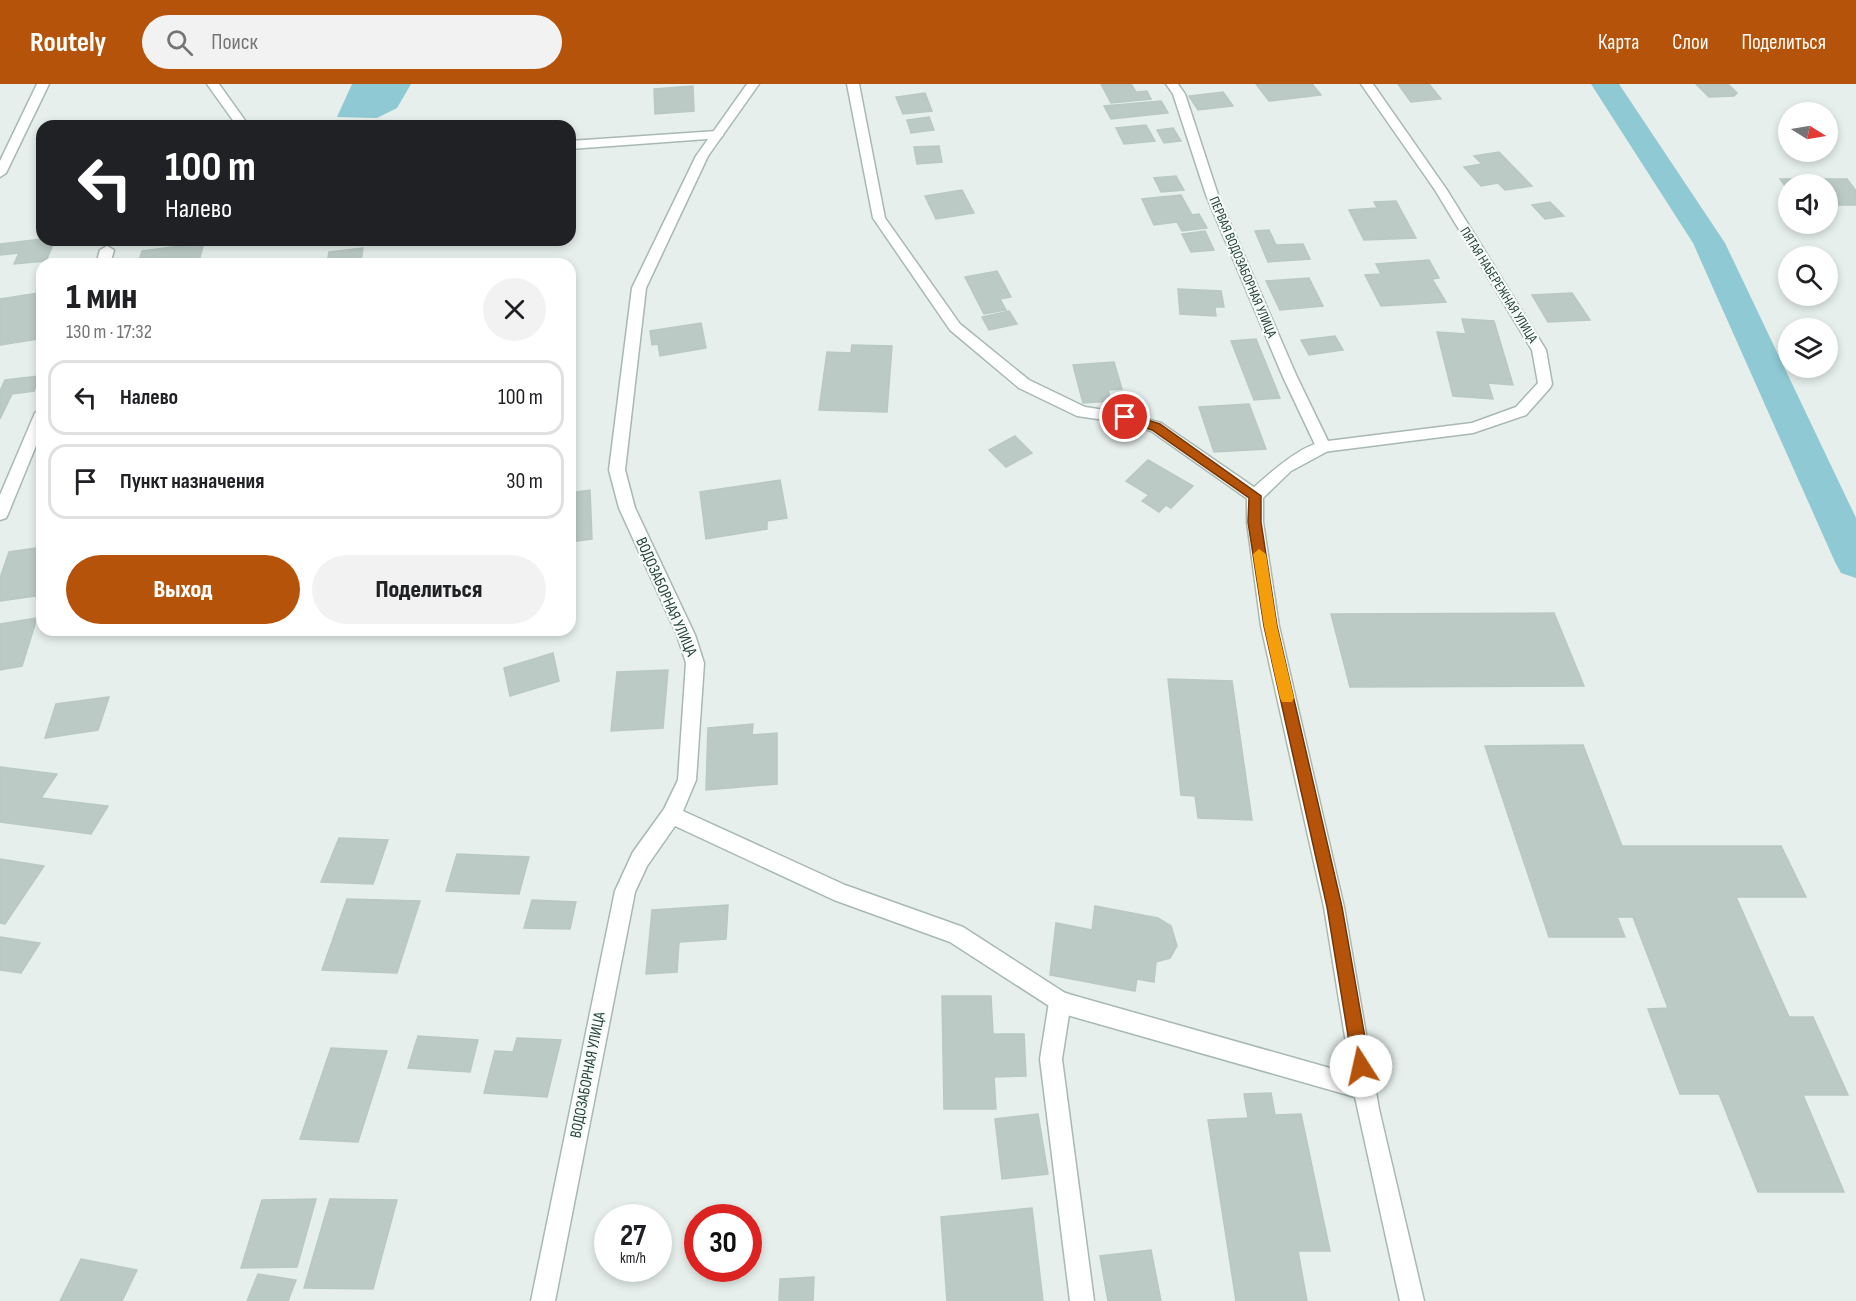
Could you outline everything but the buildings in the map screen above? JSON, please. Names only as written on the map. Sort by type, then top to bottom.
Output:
[{"type":"street","points":[[0,173],[44,84]]},
{"type":"street","points":[[213,84],[239,120]]},
{"type":"street","name":"ВОДОЗАБОРНАЯ УЛИЦА","points":[[543,1301],[625,891],[640,859],[671,815],[687,780],[695,663],[686,635],[627,508],[617,470],[639,288],[702,156],[753,84]]},
{"type":"street","points":[[853,84],[879,218],[955,327],[1024,384],[1082,412],[1125,417],[1156,427],[1255,496]]},
{"type":"street","name":"ПЕРВАЯ ВОДОЗАБОРНАЯ УЛИЦА","points":[[1172,84],[1179,94],[1212,195],[1290,377],[1323,447]]},
{"type":"street","name":"ПЯТАЯ НАБЕРЕЖНАЯ УЛИЦА","points":[[1323,447],[1473,428],[1521,411],[1545,384],[1539,350],[1441,190],[1367,84]]},
{"type":"street","points":[[576,145],[717,135]]},
{"type":"street","points":[[105,258],[107,250]]},
{"type":"street","points":[[0,514],[36,427]]},
{"type":"street","points":[[1323,447],[1286,467],[1255,496],[1255,522],[1270,626],[1334,907],[1365,1089],[1412,1301]]},
{"type":"street","points":[[671,815],[841,893],[956,934],[1060,1002],[1365,1089]]},
{"type":"street","points":[[1060,1002],[1051,1059],[1082,1301]]},
{"type":"water","points":[[352,84],[411,84],[397,108],[377,118],[337,117]]},
{"type":"waterway","points":[[1605,84],[1709,243],[1856,562]]},
{"type":"slow traffic","points":[[1259,554],[1270,626],[1287,698]]},
{"type":"route","points":[[1125,417],[1156,427],[1255,496],[1255,522],[1270,626],[1334,907],[1361,1066]]}]
